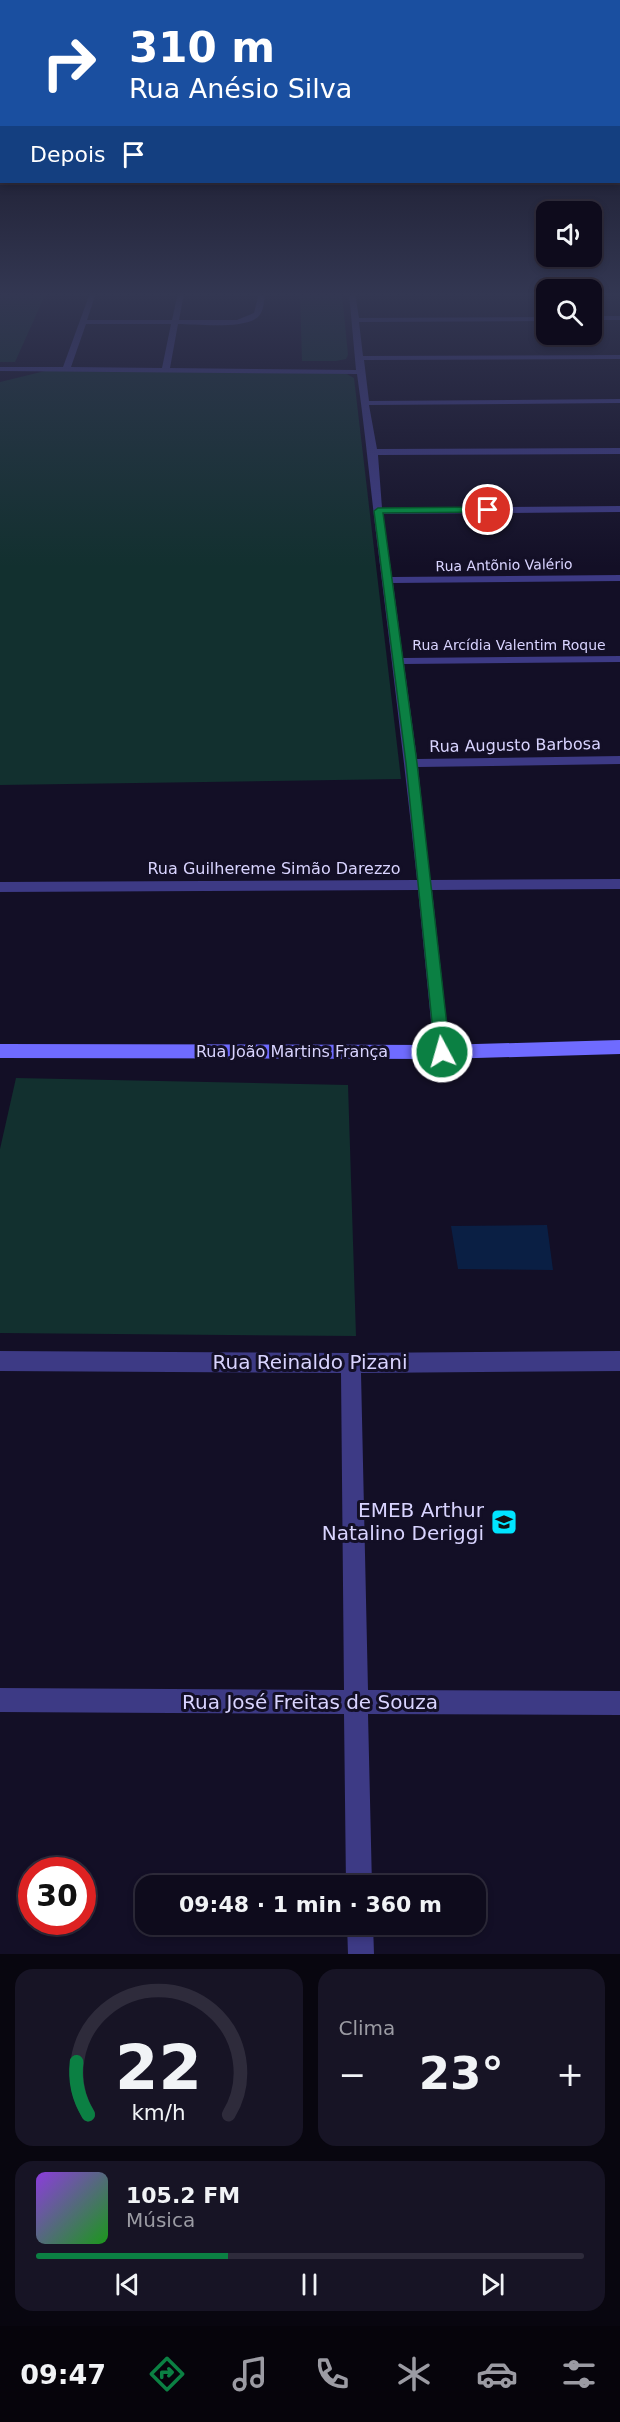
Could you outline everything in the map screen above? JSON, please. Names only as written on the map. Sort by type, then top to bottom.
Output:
[{"type":"main road","name":"Rua João Martins França","points":[[0,1051],[442,1052],[620,1047]]},
{"type":"street","points":[[362,384],[373,452],[378,511],[411,763],[442,1052]]},
{"type":"street","points":[[364,403],[620,401]]},
{"type":"street","points":[[373,452],[620,451]]},
{"type":"street","points":[[378,511],[620,509]]},
{"type":"street","name":"Rua Antõnio Valério","points":[[387,580],[620,578]]},
{"type":"street","name":"Rua Arcídia Valentim Roque","points":[[398,661],[620,659]]},
{"type":"street","name":"Rua Augusto Barbosa","points":[[411,763],[620,760]]},
{"type":"street","name":"Rua Guilhereme Simão Darezzo","points":[[0,887],[620,884]]},
{"type":"street","name":"Rua Reinaldo Pizani","points":[[0,1361],[351,1363],[620,1361]]},
{"type":"street","points":[[351,1363],[359,1875]]},
{"type":"street","name":"Rua José Freitas de Souza","points":[[0,1700],[620,1703]]},
{"type":"street","points":[[360,1935],[361,1954]]},
{"type":"green space","points":[[0,384],[355,384],[401,779],[0,785]]},
{"type":"green space","points":[[16,1078],[348,1085],[356,1336],[0,1333],[0,1149]]},
{"type":"water","points":[[547,1225],[553,1270],[458,1269],[451,1226]]},
{"type":"place","name":"EMEB Arthur Natalino Deriggi","points":[[504,1522]]},
{"type":"route","points":[[442,1052],[411,763],[378,511],[488,510]]}]
